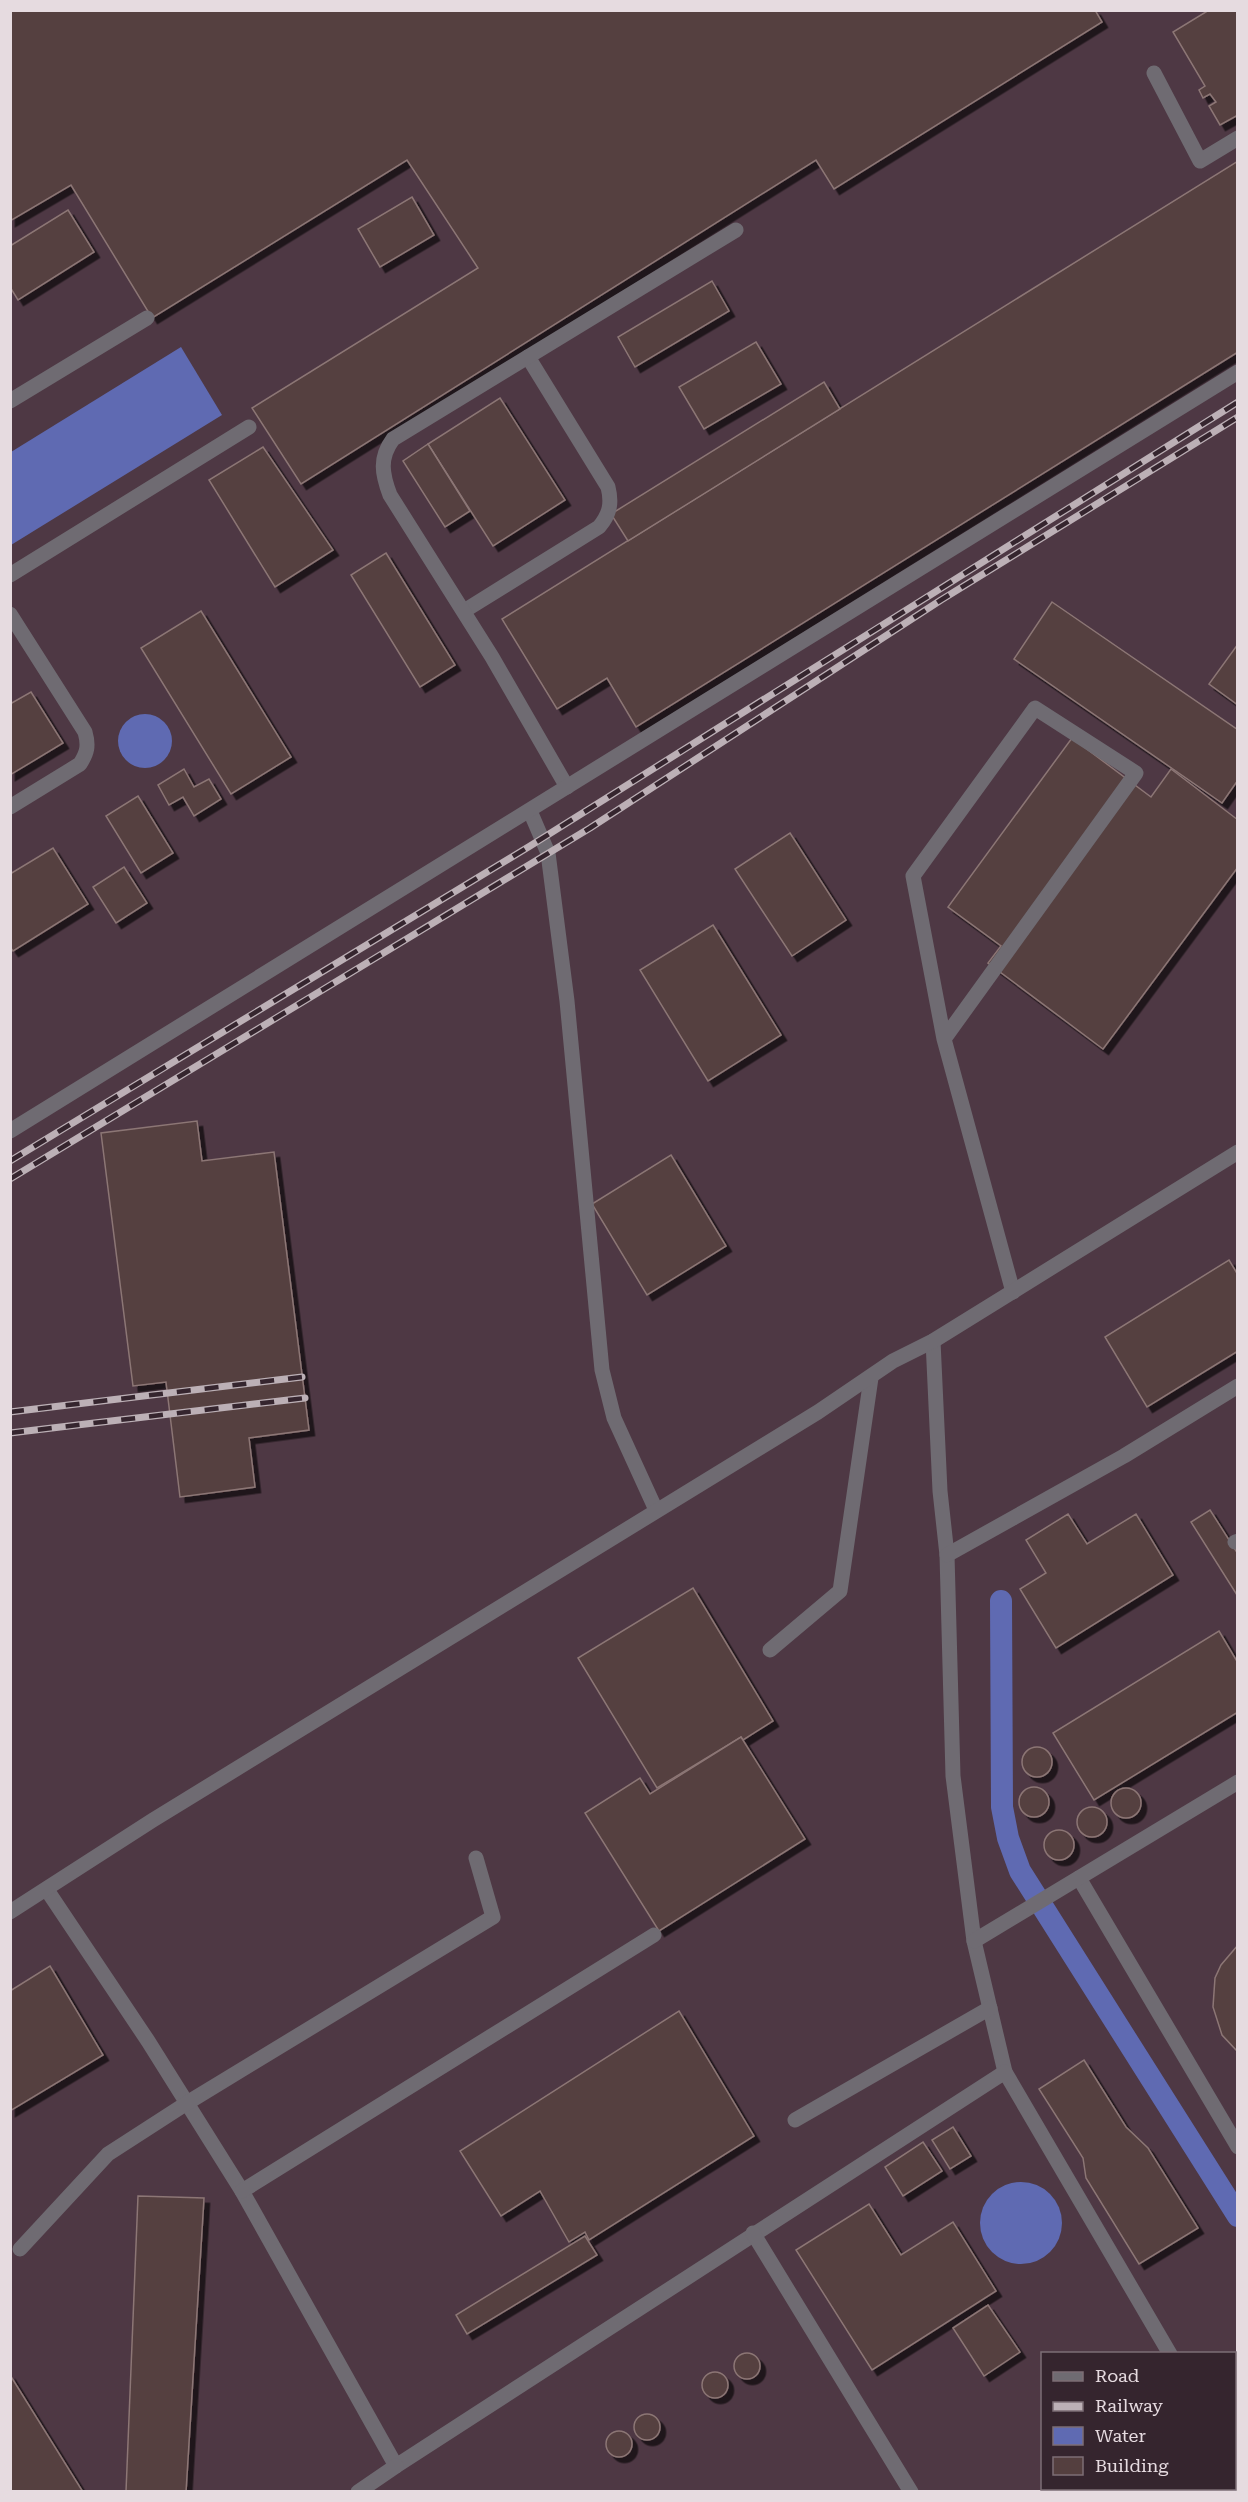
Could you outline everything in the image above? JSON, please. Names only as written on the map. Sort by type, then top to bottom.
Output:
[{"type":"lane","points":[[1154,73],[1200,160],[1238,138]]},
{"type":"lane","points":[[567,787],[464,612],[390,495],[382,465],[385,450],[393,439],[736,230]]},
{"type":"lane","points":[[10,401],[147,318]]},
{"type":"lane","points":[[464,612],[599,526],[610,509],[611,498],[608,487],[528,357]]},
{"type":"lane","points":[[10,1131],[1238,372]]},
{"type":"lane","points":[[10,575],[249,427]]},
{"type":"lane","points":[[10,614],[86,732],[88,744],[87,754],[80,764],[10,807]]},
{"type":"lane","points":[[944,1039],[1136,773],[1035,708],[913,876],[944,1039],[1013,1292]]},
{"type":"lane","points":[[530,811],[549,853],[567,1001],[602,1370],[614,1418],[656,1510]]},
{"type":"lane","points":[[10,1912],[153,1820],[871,1378],[893,1361],[933,1341],[1238,1152]]},
{"type":"lane","points":[[933,1341],[939,1467],[947,1555],[953,1776],[975,1941],[990,2008],[1005,2072],[1169,2352]]},
{"type":"lane","points":[[770,1650],[840,1591],[871,1378]]},
{"type":"lane","points":[[947,1555],[1124,1456],[1238,1386]]},
{"type":"lane","points":[[975,1941],[1238,1782]]},
{"type":"lane","points":[[20,2249],[108,2154],[187,2103],[493,1917],[476,1858]]},
{"type":"lane","points":[[1079,1878],[1238,2147]]},
{"type":"lane","points":[[47,1890],[242,2191],[396,2466]]},
{"type":"lane","points":[[242,2191],[654,1935]]},
{"type":"lane","points":[[795,2120],[990,2008]]},
{"type":"lane","points":[[357,2492],[753,2233],[1005,2072]]},
{"type":"lane","points":[[753,2233],[911,2492]]},
{"type":"shaded area","points":[[11,11],[1237,11],[1237,2491],[11,2492]]},
{"type":"water","points":[[181,347],[222,415],[11,545],[11,452]]},
{"type":"water","points":[[140,714],[150,714],[160,718],[168,726],[172,741],[168,756],[160,764],[150,768],[140,768],[130,764],[122,756],[118,746],[118,736],[122,726],[130,718]]},
{"type":"water","points":[[1021,2182],[1037,2185],[1050,2194],[1059,2207],[1062,2223],[1059,2239],[1050,2252],[1037,2261],[1021,2264],[1005,2261],[992,2252],[983,2239],[980,2223],[983,2207],[992,2194],[1005,2185]]},
{"type":"building","points":[[10,10],[1095,10],[1102,22],[834,189],[816,160],[301,484],[252,408],[478,268],[407,160],[152,318],[71,185],[10,221]]},
{"type":"building","points":[[1209,10],[1238,10],[1238,115],[1220,125],[1209,106],[1216,102],[1210,94],[1203,98],[1199,90],[1205,86],[1173,32]]},
{"type":"building","points":[[1238,161],[1238,352],[636,727],[607,678],[557,709],[502,619]]},
{"type":"building","points":[[412,197],[434,235],[380,267],[358,229]]},
{"type":"building","points":[[68,210],[94,252],[18,300],[10,287],[10,246]]},
{"type":"building","points":[[712,281],[729,311],[635,367],[618,337]]},
{"type":"building","points":[[756,342],[781,384],[704,429],[679,387]]},
{"type":"building","points":[[824,382],[840,409],[628,541],[611,514]]},
{"type":"building","points":[[500,398],[565,500],[493,546],[428,444]]},
{"type":"building","points":[[428,444],[470,511],[445,527],[403,461]]},
{"type":"building","points":[[263,447],[333,550],[275,587],[209,480]]},
{"type":"building","points":[[386,553],[455,665],[420,687],[351,575]]},
{"type":"building","points":[[1052,602],[1238,730],[1238,780],[1222,803],[1014,659]]},
{"type":"building","points":[[201,611],[291,757],[231,794],[141,648]]},
{"type":"building","points":[[1238,644],[1238,705],[1209,684]]},
{"type":"building","points":[[31,692],[63,743],[10,775],[10,704]]},
{"type":"building","points":[[1072,738],[1151,797],[1171,769],[1238,820],[1238,867],[1103,1049],[988,963],[1001,946],[948,907]]},
{"type":"building","points":[[184,769],[194,787],[209,779],[221,799],[194,816],[183,797],[169,805],[158,785]]},
{"type":"building","points":[[138,796],[173,853],[141,873],[106,816]]},
{"type":"building","points":[[790,833],[846,920],[792,956],[735,869]]},
{"type":"building","points":[[53,848],[88,904],[13,951],[10,947],[10,874]]},
{"type":"building","points":[[124,867],[147,903],[116,923],[93,887]]},
{"type":"building","points":[[713,925],[781,1035],[708,1081],[640,970]]},
{"type":"building","points":[[197,1121],[202,1161],[274,1152],[309,1430],[249,1438],[255,1487],[180,1497],[166,1382],[133,1386],[101,1133]]},
{"type":"building","points":[[671,1155],[726,1246],[647,1295],[592,1204]]},
{"type":"building","points":[[1229,1260],[1238,1275],[1238,1351],[1147,1407],[1105,1337]]},
{"type":"building","points":[[1210,1510],[1238,1554],[1237,1595],[1191,1522]]},
{"type":"building","points":[[1068,1514],[1087,1544],[1136,1514],[1173,1575],[1056,1648],[1020,1589],[1046,1573],[1026,1540]]},
{"type":"building","points":[[693,1588],[773,1721],[743,1740],[741,1737],[657,1788],[578,1658]]},
{"type":"building","points":[[1219,1631],[1238,1663],[1238,1712],[1094,1800],[1053,1733]]},
{"type":"building","points":[[741,1737],[805,1839],[659,1931],[585,1813],[640,1778],[650,1794]]},
{"type":"building","points":[[1037,1747],[1043,1748],[1051,1756],[1051,1768],[1043,1776],[1037,1777],[1031,1776],[1023,1768],[1022,1762],[1023,1756],[1031,1748]]},
{"type":"building","points":[[1034,1787],[1040,1788],[1048,1796],[1048,1808],[1040,1816],[1034,1817],[1028,1816],[1020,1808],[1019,1802],[1020,1796],[1028,1788]]},
{"type":"building","points":[[1126,1788],[1132,1789],[1140,1797],[1140,1809],[1132,1817],[1126,1818],[1120,1817],[1112,1809],[1111,1803],[1112,1797],[1120,1789]]},
{"type":"building","points":[[1092,1807],[1098,1808],[1106,1816],[1106,1828],[1098,1836],[1092,1837],[1086,1836],[1078,1828],[1077,1822],[1078,1816],[1086,1808]]},
{"type":"building","points":[[1059,1830],[1065,1831],[1073,1839],[1073,1851],[1065,1859],[1059,1860],[1053,1859],[1045,1851],[1044,1845],[1045,1839],[1053,1831]]},
{"type":"building","points":[[1238,1945],[1238,2052],[1222,2035],[1213,2007],[1215,1978],[1221,1965]]},
{"type":"building","points":[[50,1966],[103,2055],[10,2111],[10,1991]]},
{"type":"building","points":[[679,2011],[754,2136],[589,2240],[585,2232],[569,2242],[540,2191],[501,2216],[460,2151]]},
{"type":"building","points":[[1084,2060],[1126,2127],[1148,2148],[1198,2228],[1139,2264],[1086,2178],[1083,2158],[1039,2089]]},
{"type":"building","points":[[953,2127],[971,2156],[950,2169],[932,2140]]},
{"type":"building","points":[[923,2142],[942,2171],[903,2196],[885,2167]]},
{"type":"building","points":[[138,2196],[204,2198],[186,2492],[126,2492]]},
{"type":"building","points":[[869,2204],[901,2255],[953,2222],[996,2291],[872,2370],[796,2250]]},
{"type":"building","points":[[585,2236],[597,2255],[467,2334],[456,2315]]},
{"type":"building","points":[[988,2305],[1020,2352],[984,2376],[953,2328]]},
{"type":"building","points":[[747,2353],[756,2357],[760,2366],[756,2375],[747,2379],[738,2375],[734,2366],[738,2357]]},
{"type":"building","points":[[715,2372],[724,2376],[728,2385],[724,2394],[715,2398],[706,2394],[702,2385],[706,2376]]},
{"type":"building","points":[[10,2375],[83,2492],[10,2492]]},
{"type":"building","points":[[647,2414],[656,2418],[660,2427],[656,2436],[647,2440],[638,2436],[634,2427],[638,2418]]},
{"type":"building","points":[[619,2431],[628,2435],[632,2444],[628,2453],[619,2457],[610,2453],[606,2444],[610,2435]]},
{"type":"waterway","points":[[1001,1601],[1002,1807],[1008,1838],[1020,1871],[1238,2216]]},
{"type":"railway","points":[[10,1161],[530,846],[1238,402]]},
{"type":"railway","points":[[10,1179],[590,828],[941,600],[1238,417]]},
{"type":"railway","points":[[10,1412],[302,1377]]},
{"type":"railway","points":[[10,1433],[305,1398]]}]
